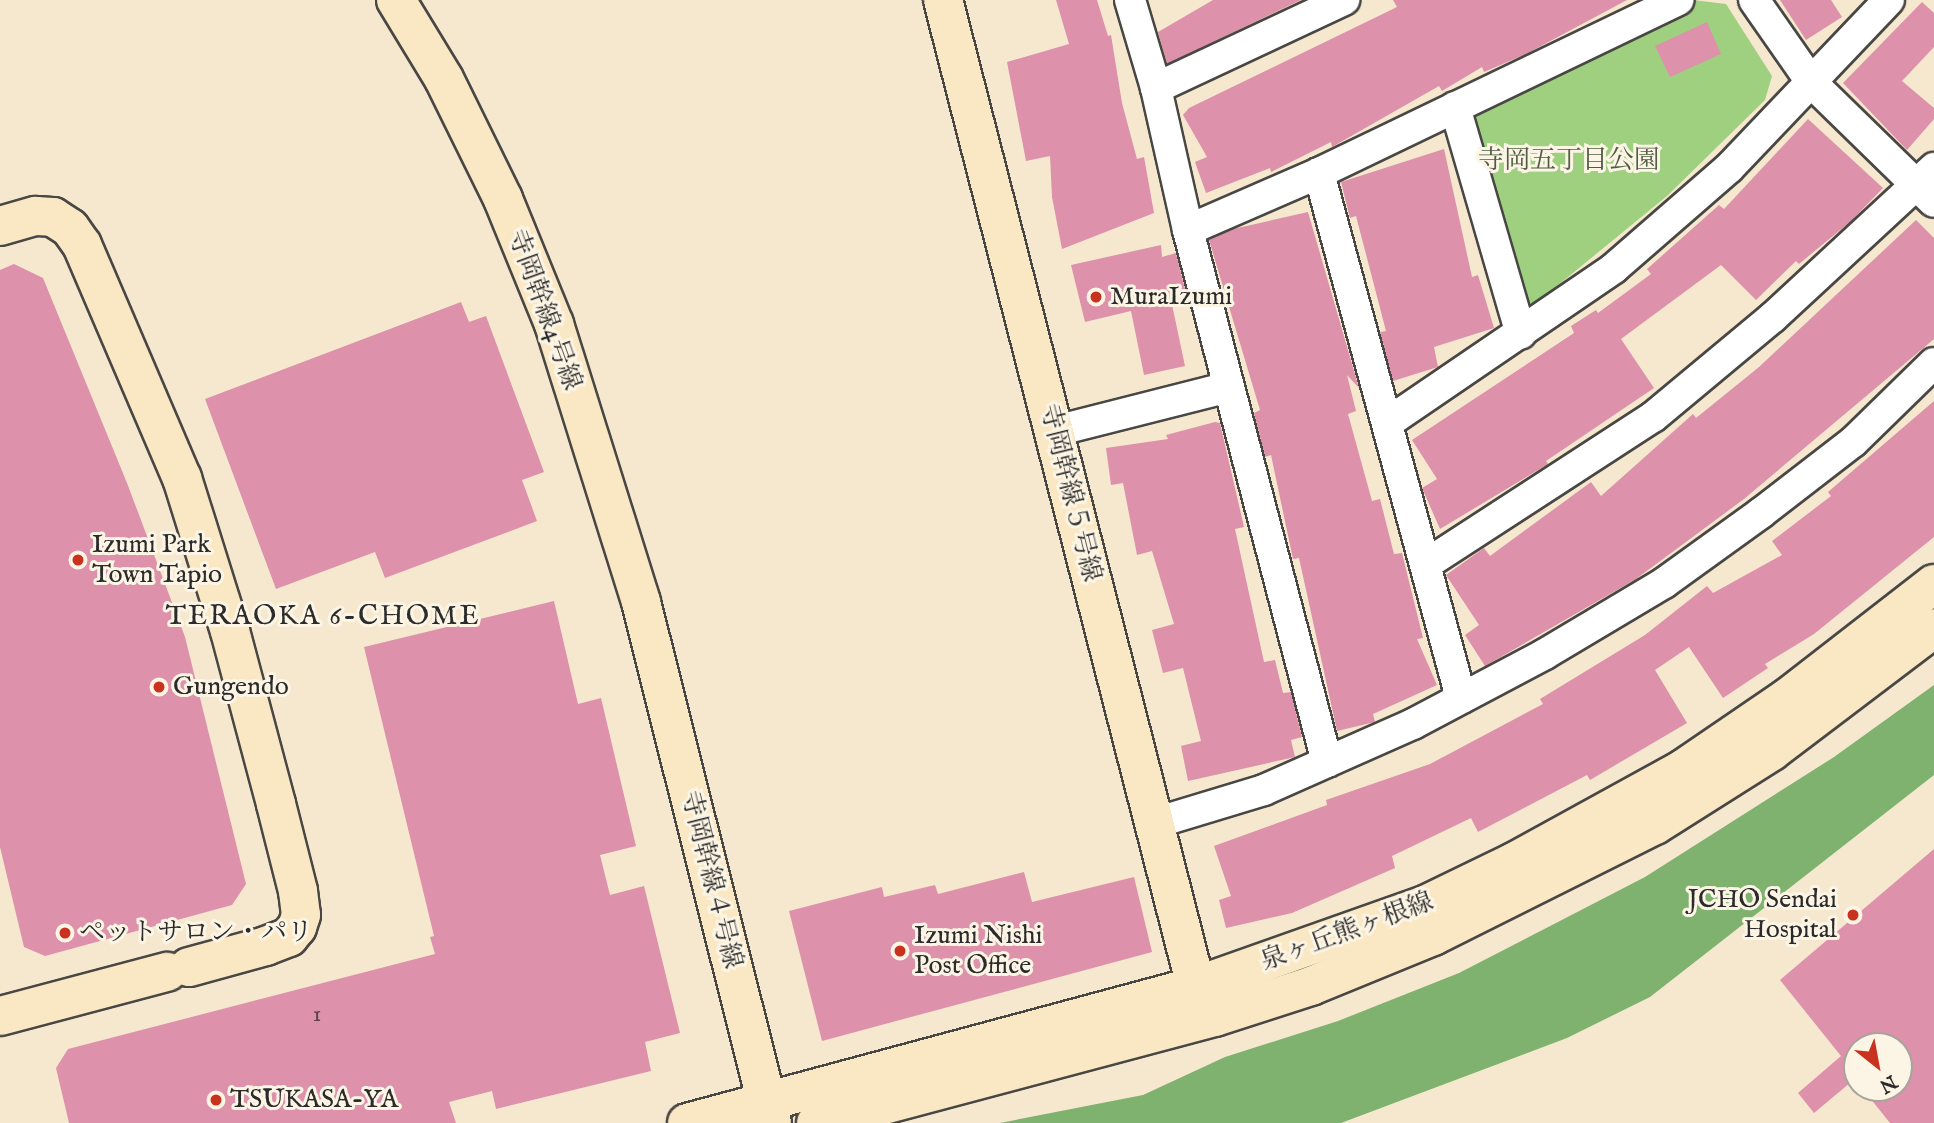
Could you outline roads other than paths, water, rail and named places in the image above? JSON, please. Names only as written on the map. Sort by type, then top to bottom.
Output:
[{"type":"street","name":"寺岡幹線4号線","points":[[396,0],[443,79],[503,199],[554,324],[650,637]]},
{"type":"street","name":"寺岡幹線５号線","points":[[943,0],[1196,986]]},
{"type":"street","points":[[1130,0],[1156,88],[1188,230],[1326,762]]},
{"type":"street","points":[[1156,88],[1344,0]]},
{"type":"street","points":[[1188,230],[1320,173],[1678,0]]},
{"type":"street","points":[[1428,563],[1653,417],[1928,186],[1812,83],[1754,0]]},
{"type":"street","points":[[1390,421],[1614,268],[1729,168],[1889,0]]},
{"type":"street","points":[[1455,107],[1521,334]]},
{"type":"street","points":[[1320,173],[1390,421],[1461,698]]},
{"type":"street","points":[[0,226],[36,216],[52,218],[71,228],[82,246],[182,478],[230,631],[298,891],[301,915],[297,927],[289,937],[266,946],[0,1016]]},
{"type":"street","points":[[1155,823],[1264,790],[1326,762],[1461,698],[1664,583],[1853,442],[1934,363]]},
{"type":"street","points":[[1055,430],[1229,387]]},
{"type":"street","name":"泉ヶ丘熊ヶ根線","points":[[687,1123],[769,1112],[1196,986],[1425,905],[1683,769],[1787,698],[1934,584]]},
{"type":"street","name":"泉ヶ丘熊ヶ根線","points":[[816,1123],[1215,1017],[1311,986],[1433,936],[1655,825],[1772,751],[1934,628]]},
{"type":"street","name":"寺岡幹線４号線","points":[[650,637],[769,1112]]},
{"type":"place","name":"MuraIzumi","points":[[1096,297]]},
{"type":"place","name":"Izumi Park Town Tapio","points":[[78,560]]},
{"type":"place","name":"Gungendo","points":[[159,687]]},
{"type":"place","name":"JCHO Sendai Hospital","points":[[1853,915]]},
{"type":"place","name":"ペットサロン・パリ","points":[[65,933]]},
{"type":"place","name":"Izumi Nishi Post Office","points":[[900,951]]},
{"type":"place","name":"TSUKASA-YA","points":[[216,1100]]},
{"type":"district","name":"TERAOKA 6-CHOME","points":[[323,617]]},
{"type":"park label","name":"寺岡五丁目公園","points":[[1569,161]]}]
